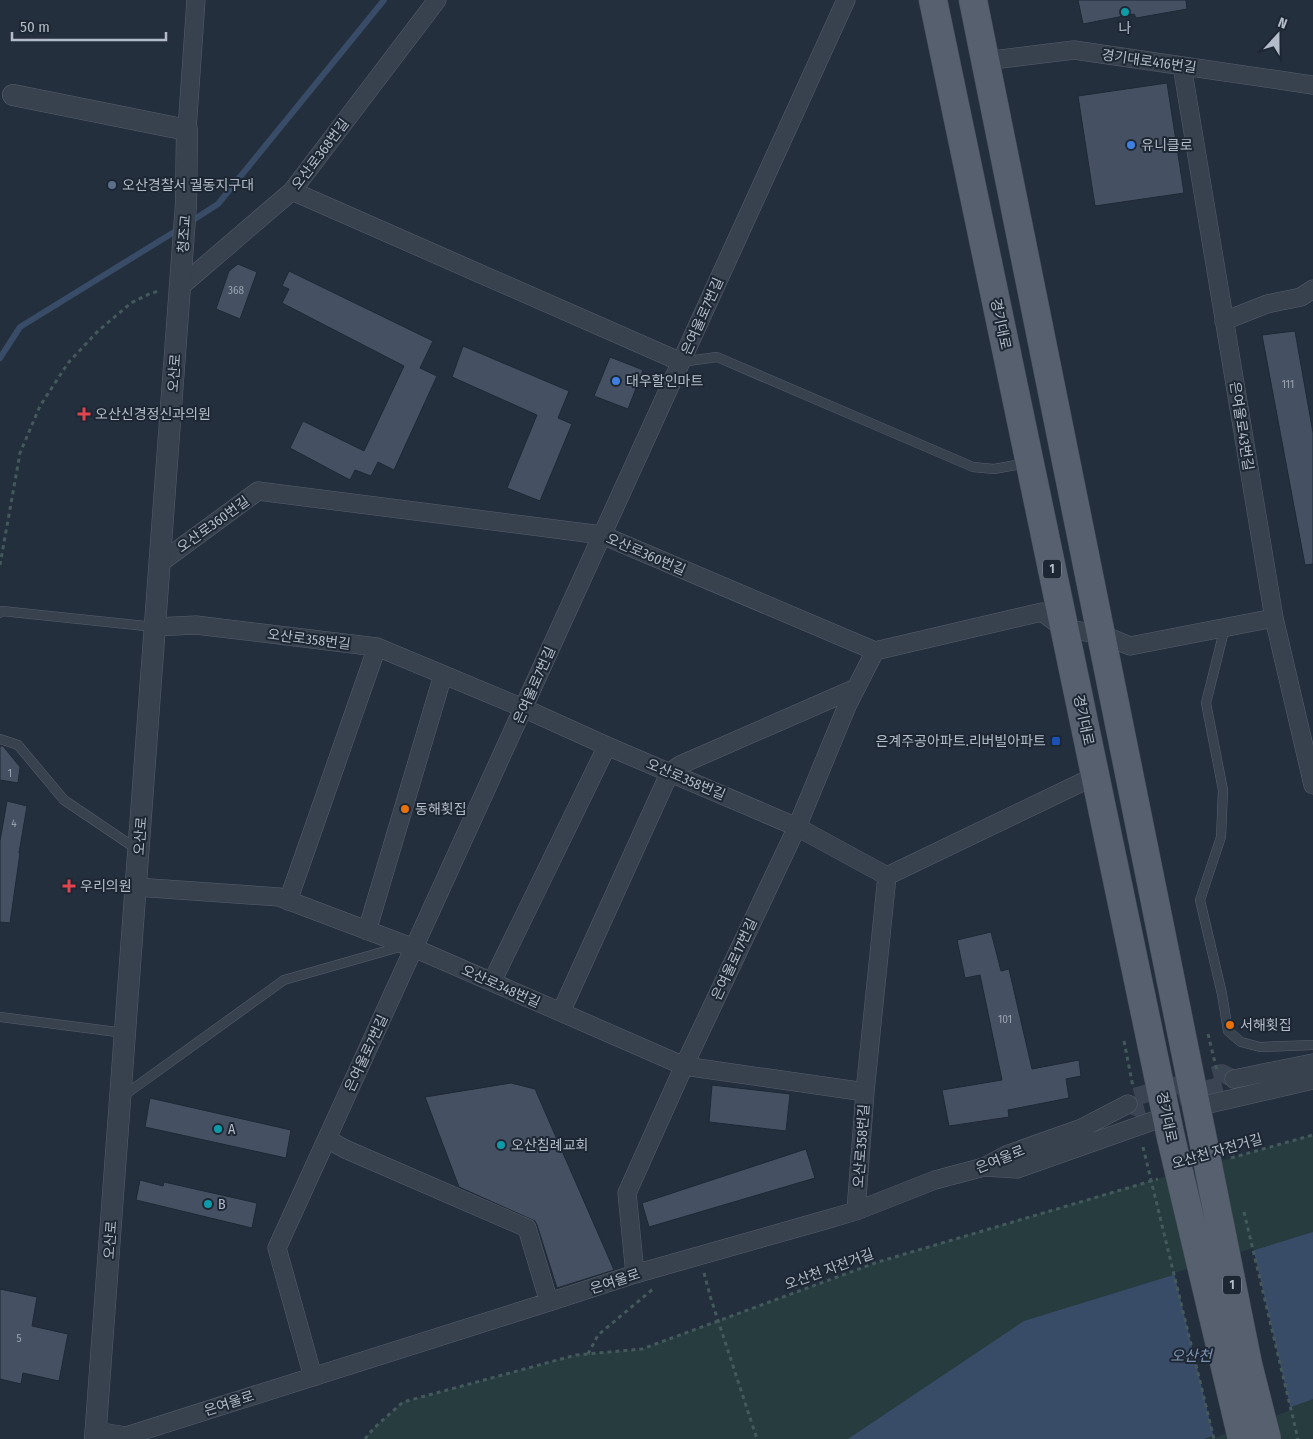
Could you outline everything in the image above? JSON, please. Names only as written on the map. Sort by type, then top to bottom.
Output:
[{"type":"main road","name":"경기대로","points":[[933,0],[1169,1127],[1242,1439]]},
{"type":"main road","name":"1","points":[[973,0],[1248,1364],[1267,1439]]},
{"type":"street","points":[[13,96],[187,130],[196,0]]},
{"type":"street","name":"오산로368번길","points":[[180,287],[292,191],[437,0]]},
{"type":"street","name":"은여울로7번길","points":[[313,1377],[278,1248],[410,947],[523,708],[846,0]]},
{"type":"street","name":"경기대로416번길","points":[[985,61],[1074,50],[1313,85]]},
{"type":"street","name":"은여울로43번길","points":[[1182,66],[1274,618],[1313,785]]},
{"type":"street","name":"청조교","points":[[182,264],[186,204],[187,130]]},
{"type":"street","points":[[292,191],[681,362]]},
{"type":"street","name":"오산로","points":[[95,1435],[182,264]]},
{"type":"street","points":[[1224,321],[1267,304],[1301,297],[1313,288]]},
{"type":"street","name":"오산로360번길","points":[[160,563],[258,491],[602,535],[875,652]]},
{"type":"street","points":[[875,652],[1042,612],[1065,629],[1101,634],[1130,646],[1274,618]]},
{"type":"street","name":"오산로358번길","points":[[155,627],[196,625],[377,647],[523,708],[797,828],[887,876],[865,1092],[856,1211]]},
{"type":"street","points":[[288,901],[377,647]]},
{"type":"street","name":"은여울로17번길","points":[[634,1274],[627,1193],[684,1066],[797,828],[846,706],[875,652]]},
{"type":"street","points":[[367,931],[443,675]]},
{"type":"street","points":[[561,1012],[670,772],[680,765],[856,688]]},
{"type":"street","points":[[492,982],[607,746]]},
{"type":"street","points":[[887,876],[1096,776]]},
{"type":"street","name":"오산로348번길","points":[[136,887],[279,897],[410,947],[684,1066],[865,1092]]},
{"type":"street","points":[[1234,1079],[1313,1063]]},
{"type":"street","points":[[1199,1118],[1313,1080]]},
{"type":"street","name":"은여울로","points":[[95,1435],[126,1436],[634,1274],[856,1211],[934,1180],[984,1167],[1006,1155],[1082,1128],[1130,1096]]},
{"type":"street","points":[[984,1167],[1017,1169],[1140,1126],[1169,1127]]},
{"type":"street","points":[[327,1139],[345,1149],[527,1228],[549,1302]]},
{"type":"lane","points":[[681,362],[717,357],[973,467],[994,469],[1030,463]]},
{"type":"lane","points":[[0,612],[155,627]]},
{"type":"lane","points":[[1225,627],[1206,703],[1223,790],[1221,837],[1200,900],[1222,994],[1228,1031],[1241,1042],[1260,1047],[1313,1045]]},
{"type":"lane","points":[[0,740],[18,745],[64,800],[139,850]]},
{"type":"lane","points":[[120,1098],[284,980],[410,947]]},
{"type":"lane","points":[[0,1017],[125,1033]]},
{"type":"path","points":[[0,565],[20,453],[40,406],[68,363],[98,331],[131,303],[152,293],[180,287]]},
{"type":"path","points":[[1123,1033],[1130,1096]]},
{"type":"path","points":[[1140,1126],[1143,1146],[1214,1439]]},
{"type":"path","name":"오산천 자전거길","points":[[1230,1152],[1231,1160],[1313,1135]]},
{"type":"path","name":"오산천 자전거길","points":[[365,1439],[374,1428],[403,1402],[576,1355],[642,1349],[878,1262],[1166,1177]]},
{"type":"path","points":[[1243,1210],[1298,1439]]},
{"type":"path","points":[[699,1256],[711,1299],[757,1439]]},
{"type":"path","points":[[588,1354],[598,1335],[653,1289]]},
{"type":"green space","points":[[1313,1135],[1313,1439],[365,1439],[374,1428],[403,1402],[576,1355],[642,1349],[878,1262],[1129,1187]]},
{"type":"water","name":"오산천","points":[[1313,1232],[1313,1399],[1204,1439],[848,1439],[1024,1321]]},
{"type":"pier","points":[[1253,1248],[1291,1410],[1214,1438],[1174,1273]]},
{"type":"building","name":"나","points":[[1078,0],[1186,0],[1187,9],[1136,18],[1134,14],[1083,24]]},
{"type":"building","name":"유니클로","points":[[1167,83],[1184,193],[1095,206],[1078,96]]},
{"type":"building","points":[[238,264],[257,272],[240,319],[216,309],[229,271]]},
{"type":"building","points":[[289,271],[433,341],[420,368],[437,376],[394,470],[378,462],[371,476],[355,470],[350,480],[290,448],[303,421],[364,451],[404,366],[282,303],[289,289],[282,286]]},
{"type":"building","points":[[1295,331],[1313,433],[1313,564],[1305,565],[1262,335]]},
{"type":"building","points":[[463,346],[569,391],[558,418],[572,424],[540,501],[507,488],[537,415],[452,377]]},
{"type":"building","points":[[610,357],[643,370],[628,409],[594,396]]},
{"type":"building","points":[[0,746],[3,746],[20,767],[18,783],[0,780]]},
{"type":"building","points":[[7,801],[27,806],[10,923],[0,922],[0,841]]},
{"type":"building","points":[[991,932],[1001,971],[1009,969],[1032,1069],[1079,1060],[1081,1076],[1066,1079],[1069,1098],[1008,1110],[1009,1117],[949,1126],[942,1090],[1002,1080],[980,975],[965,978],[957,940]]},
{"type":"building","name":"오산침례교회","points":[[511,1083],[535,1089],[614,1270],[557,1288],[535,1221],[459,1187],[425,1097]]},
{"type":"building","points":[[712,1085],[790,1094],[786,1131],[709,1122]]},
{"type":"building","name":"A","points":[[150,1098],[291,1130],[286,1158],[145,1127]]},
{"type":"building","points":[[806,1149],[815,1178],[649,1227],[642,1203]]},
{"type":"building","name":"B","points":[[140,1180],[163,1186],[164,1182],[257,1203],[252,1228],[136,1200]]},
{"type":"building","points":[[0,1289],[37,1297],[32,1326],[68,1334],[59,1381],[23,1373],[21,1384],[0,1379]]},
{"type":"waterway","points":[[190,222],[218,204],[384,0]]},
{"type":"waterway","points":[[0,358],[20,327],[179,229]]},
{"type":"tunnel","points":[[1222,1073],[1234,1079],[1223,1085],[1139,1108],[1128,1104],[1134,1097],[1222,1073]]},
{"type":"place","name":"나","points":[[1125,12]]},
{"type":"place","name":"유니클로","points":[[1131,145]]},
{"type":"place","name":"오산경찰서 궐동지구대","points":[[112,185]]},
{"type":"place","name":"대우할인마트","points":[[616,381]]},
{"type":"place","name":"오산신경정신과의원","points":[[84,414]]},
{"type":"place","name":"은계주공아파트.리버빌아파트","points":[[1056,741]]},
{"type":"place","name":"동해횟집","points":[[405,809]]},
{"type":"place","name":"우리의원","points":[[69,886]]},
{"type":"place","name":"서해횟집","points":[[1230,1025]]},
{"type":"place","name":"A","points":[[218,1129]]},
{"type":"place","name":"오산침례교회","points":[[501,1145]]},
{"type":"place","name":"B","points":[[208,1204]]}]
